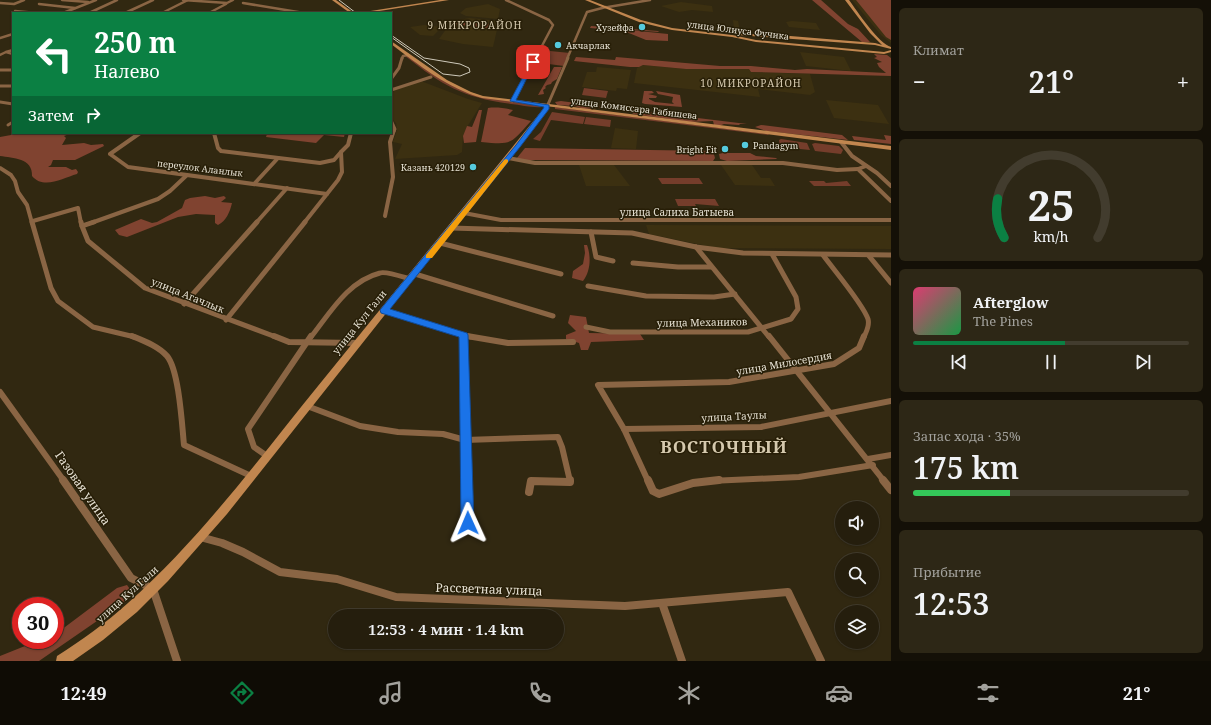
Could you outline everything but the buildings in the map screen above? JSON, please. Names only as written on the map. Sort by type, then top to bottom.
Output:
[{"type":"street","points":[[0,3],[14,4],[24,0]]},
{"type":"street","points":[[62,0],[91,2]]},
{"type":"street","points":[[65,12],[96,0]]},
{"type":"street","points":[[91,12],[117,0]]},
{"type":"street","points":[[127,12],[153,0]]},
{"type":"street","points":[[183,0],[226,3]]},
{"type":"street","points":[[164,12],[188,0]]},
{"type":"street","points":[[211,12],[233,0]]},
{"type":"street","points":[[328,0],[345,12]]},
{"type":"street","points":[[334,0],[351,12]]},
{"type":"street","points":[[367,12],[447,0]]},
{"type":"street","points":[[506,0],[550,20],[553,25],[512,101]]},
{"type":"street","name":"улица Юлиуса Фучика","points":[[587,0],[642,20],[669,27],[739,35],[769,35],[880,45],[890,50]]},
{"type":"street","name":"улица Юлиуса Фучика","points":[[590,0],[640,21],[662,27],[732,36],[756,41],[890,50]]},
{"type":"street","name":"улица Кул Гали","points":[[62,661],[112,625],[153,589],[200,537],[464,213],[546,108],[587,12],[591,10],[650,0]]},
{"type":"street","points":[[844,0],[870,37],[880,45]]},
{"type":"street","points":[[847,0],[876,37],[890,50]]},
{"type":"street","points":[[243,3],[298,12]]},
{"type":"street","points":[[39,4],[75,8]]},
{"type":"street","points":[[16,11],[26,12]]},
{"type":"street","points":[[0,38],[12,34]]},
{"type":"street","points":[[732,36],[739,35]]},
{"type":"street","points":[[870,37],[876,37]]},
{"type":"street","name":"улица Комиссара Габишева","points":[[392,43],[431,77],[451,90],[471,98],[488,102],[772,135],[891,152]]},
{"type":"street","name":"улица Комиссара Габишева","points":[[392,48],[460,89],[482,97],[546,108]]},
{"type":"street","points":[[0,55],[12,50]]},
{"type":"street","points":[[6,52],[12,54]]},
{"type":"street","points":[[392,78],[400,68],[406,56]]},
{"type":"street","points":[[0,70],[12,70]]},
{"type":"street","points":[[392,90],[431,77]]},
{"type":"street","points":[[0,86],[12,86]]},
{"type":"street","points":[[0,102],[12,104]]},
{"type":"street","points":[[385,216],[392,177],[390,142],[395,129],[392,122]]},
{"type":"street","points":[[8,125],[12,123]]},
{"type":"street","name":"переулок Аланлык","points":[[139,134],[110,154],[128,167],[327,194]]},
{"type":"street","points":[[214,134],[218,148],[221,151],[328,163],[334,160],[348,145],[351,134]]},
{"type":"street","points":[[842,144],[852,156],[891,186]]},
{"type":"street","name":"улица Комиссара Габишева","points":[[842,144],[891,148]]},
{"type":"street","points":[[226,320],[338,180],[342,172],[341,152]]},
{"type":"street","points":[[254,183],[278,158]]},
{"type":"street","points":[[508,158],[535,163],[783,163],[823,169],[858,170],[866,166]]},
{"type":"street","points":[[0,168],[11,175],[15,181],[18,192],[28,205],[51,288],[58,301],[93,327],[129,335],[153,345],[168,357],[177,381],[184,445],[251,476]]},
{"type":"street","points":[[858,170],[891,201]]},
{"type":"street","points":[[82,226],[158,199],[170,191],[187,175]]},
{"type":"street","points":[[184,304],[287,188]]},
{"type":"street","name":"улица Агачлык","points":[[33,221],[78,208],[82,226],[88,241],[145,288],[226,320],[289,342],[358,343]]},
{"type":"street","name":"улица Салиха Батыева","points":[[464,213],[501,220],[891,220]]},
{"type":"street","points":[[451,228],[632,233],[696,247],[743,253],[868,256],[891,255]]},
{"type":"street","points":[[591,232],[596,258],[613,261]]},
{"type":"street","points":[[440,242],[561,274]]},
{"type":"street","points":[[696,247],[831,413],[891,490]]},
{"type":"street","name":"улица Механиков","points":[[586,327],[610,332],[748,332],[792,319],[798,309],[796,297],[772,254]]},
{"type":"street","name":"улица Милосердия","points":[[624,429],[598,385],[729,382],[834,364],[859,348],[868,328],[868,320],[861,306],[823,255]]},
{"type":"street","points":[[868,256],[891,283]]},
{"type":"street","points":[[633,263],[678,267],[711,267]]},
{"type":"street","points":[[267,456],[254,447],[248,429],[307,342],[346,292],[356,284],[381,272],[412,277],[553,316]]},
{"type":"street","points":[[588,286],[646,296],[714,297],[735,294]]},
{"type":"street","points":[[384,310],[463,335],[500,342],[573,342]]},
{"type":"street","points":[[463,335],[468,523]]},
{"type":"street","name":"Газовая улица","points":[[0,392],[39,445],[131,578],[153,589]]},
{"type":"street","name":"улица Таулы","points":[[624,429],[761,427],[891,401]]},
{"type":"street","points":[[307,406],[360,426],[398,432],[443,434],[465,440],[558,437],[562,447],[570,482],[530,481],[529,492]]},
{"type":"street","points":[[624,429],[653,491],[659,494],[693,483],[720,480],[799,477],[870,462],[891,455]]},
{"type":"street","name":"Рассветная улица","points":[[200,537],[222,543],[243,552],[280,572],[337,579],[396,597],[625,606],[788,592],[821,661]]},
{"type":"street","points":[[153,589],[177,661]]},
{"type":"street","points":[[662,602],[682,661]]},
{"type":"shaded area","points":[[812,0],[821,0],[848,24],[858,29],[870,42],[862,42]]},
{"type":"shaded area","points":[[852,0],[891,0],[891,43],[881,35]]},
{"type":"shaded area","points":[[856,0],[891,0],[891,40],[886,37]]},
{"type":"shaded area","points":[[681,2],[712,6],[713,12],[692,10],[679,12],[661,6]]},
{"type":"shaded area","points":[[488,4],[500,9],[498,19],[466,16],[460,13],[466,8]]},
{"type":"shaded area","points":[[470,18],[499,21],[493,47],[463,44],[439,39],[452,21]]},
{"type":"shaded area","points":[[733,20],[738,21],[740,31],[691,27],[691,25],[734,29]]},
{"type":"shaded area","points":[[463,21],[491,24],[495,26],[486,28],[454,24]]},
{"type":"shaded area","points":[[786,22],[816,23],[820,30],[789,27]]},
{"type":"shaded area","points":[[424,25],[442,27],[433,36],[420,35],[410,27]]},
{"type":"shaded area","points":[[591,26],[658,31],[659,32],[619,29],[668,34],[668,41],[646,40],[624,31],[590,28]]},
{"type":"shaded area","points":[[540,50],[570,53],[564,66],[533,62]]},
{"type":"shaded area","points":[[800,52],[844,57],[851,71],[806,66]]},
{"type":"shaded area","points":[[874,54],[887,55],[891,58],[891,76],[751,72],[749,69],[686,69],[643,65],[639,67],[630,67],[574,61],[576,57],[615,60],[616,57],[720,66],[751,66],[795,70],[807,69],[886,73],[879,67],[877,63],[882,62],[874,58],[877,57]]},
{"type":"shaded area","points":[[405,56],[408,56],[455,87],[484,97],[540,105],[542,107],[530,107],[494,101],[466,94],[442,83]]},
{"type":"shaded area","points":[[643,65],[686,69],[749,69],[751,72],[810,74],[815,92],[810,95],[758,89],[760,97],[634,83],[637,68]]},
{"type":"shaded area","points":[[554,67],[562,67],[557,79],[545,87],[546,88],[543,90],[544,94],[538,95]]},
{"type":"shaded area","points":[[597,67],[631,70],[627,89],[617,88],[616,91],[582,87],[587,72],[596,72]]},
{"type":"shaded area","points":[[421,81],[482,103],[463,136],[462,152],[457,155],[395,159],[402,144],[393,142],[397,130],[396,123],[392,119],[392,95],[394,90]]},
{"type":"shaded area","points":[[584,88],[608,91],[606,98],[582,95]]},
{"type":"shaded area","points":[[644,91],[652,91],[654,93],[648,94],[657,96],[656,98],[649,98],[655,102],[674,104],[672,102],[673,97],[658,94],[656,91],[680,95],[682,107],[642,103]]},
{"type":"shaded area","points":[[826,100],[878,105],[889,124],[834,118]]},
{"type":"shaded area","points":[[561,101],[621,109],[584,109],[575,106],[557,105],[555,102]]},
{"type":"shaded area","points":[[555,107],[768,134],[769,135],[555,109]]},
{"type":"shaded area","points":[[488,108],[513,110],[508,115],[531,121],[514,139],[510,141],[505,143],[481,142]]},
{"type":"shaded area","points":[[479,110],[482,110],[476,142],[464,143],[463,136],[467,126],[472,127]]},
{"type":"shaded area","points":[[632,110],[747,124],[724,124],[719,126],[714,125],[713,121],[690,122],[634,114],[628,111]]},
{"type":"shaded area","points":[[552,112],[585,117],[583,124],[551,120],[540,141],[533,139],[541,132]]},
{"type":"shaded area","points":[[586,117],[611,120],[610,127],[584,124]]},
{"type":"shaded area","points":[[761,125],[842,135],[848,140],[766,131],[755,127]]},
{"type":"shaded area","points":[[615,128],[638,131],[636,149],[611,148]]},
{"type":"shaded area","points":[[16,134],[69,134],[64,136],[66,138],[62,145],[84,143],[91,145],[103,144],[104,146],[75,160],[53,160],[51,165],[48,167],[66,167],[72,170],[76,169],[78,172],[77,174],[48,183],[37,180],[32,176],[31,170],[26,162],[16,158],[0,156],[0,137]]},
{"type":"shaded area","points":[[267,134],[345,134],[344,137],[324,135],[316,143],[266,137]]},
{"type":"shaded area","points":[[884,135],[891,136],[891,144],[854,140],[852,136],[886,140]]},
{"type":"shaded area","points":[[781,139],[807,143],[810,150],[780,147],[779,140]]},
{"type":"shaded area","points":[[815,143],[839,146],[843,150],[841,154],[815,151],[812,144]]},
{"type":"shaded area","points":[[525,148],[713,151],[715,158],[713,161],[521,160],[517,158]]},
{"type":"shaded area","points":[[750,153],[756,156],[777,159],[727,161],[720,159],[719,154]]},
{"type":"shaded area","points":[[579,165],[614,165],[630,186],[586,186]]},
{"type":"shaded area","points":[[721,165],[752,165],[761,178],[770,178],[775,186],[735,185]]},
{"type":"shaded area","points":[[658,178],[699,178],[703,184],[662,184]]},
{"type":"shaded area","points":[[809,181],[824,181],[826,183],[847,181],[851,186],[814,186]]},
{"type":"shaded area","points":[[205,196],[215,198],[224,196],[226,198],[221,202],[232,203],[227,216],[218,225],[215,223],[215,215],[196,214],[178,217],[127,237],[119,235],[115,230],[141,219],[152,223],[157,222],[182,208],[185,200]]},
{"type":"shaded area","points":[[675,199],[715,199],[719,206],[695,204],[696,206],[678,206]]},
{"type":"shaded area","points":[[646,225],[891,226],[891,249],[717,248],[649,234]]},
{"type":"shaded area","points":[[584,245],[587,245],[590,263],[588,273],[583,281],[572,278],[573,271],[583,264],[585,253]]},
{"type":"shaded area","points":[[570,315],[586,317],[589,333],[640,334],[644,340],[591,342],[588,350],[581,350],[579,343],[566,339],[566,335],[576,331],[568,323]]},
{"type":"shaded area","points":[[127,585],[132,592],[126,601],[64,644],[64,628],[117,588]]},
{"type":"shaded area","points":[[18,649],[56,649],[39,661],[0,661],[0,656]]},
{"type":"tram line","points":[[339,0],[355,12]]},
{"type":"tram line","points":[[392,36],[424,58],[460,64],[469,68],[470,72],[460,76],[443,74],[392,38]]},
{"type":"slow traffic","points":[[429,256],[506,161]]},
{"type":"place","name":"Хузейфа","points":[[642,27]]},
{"type":"place","name":"Акчарлак","points":[[558,45]]},
{"type":"place","name":"Pandagym","points":[[745,145]]},
{"type":"place","name":"Bright Fit","points":[[725,149]]},
{"type":"place","name":"Казань 420129","points":[[473,167]]},
{"type":"district","name":"9 МИКРОРАЙОН","points":[[475,25]]},
{"type":"district","name":"10 МИКРОРАЙОН","points":[[751,83]]},
{"type":"district","name":"ВОСТОЧНЫЙ","points":[[724,446]]},
{"type":"route","points":[[468,523],[463,335],[384,310],[502,166],[546,109],[547,106],[512,101],[533,62]]}]
